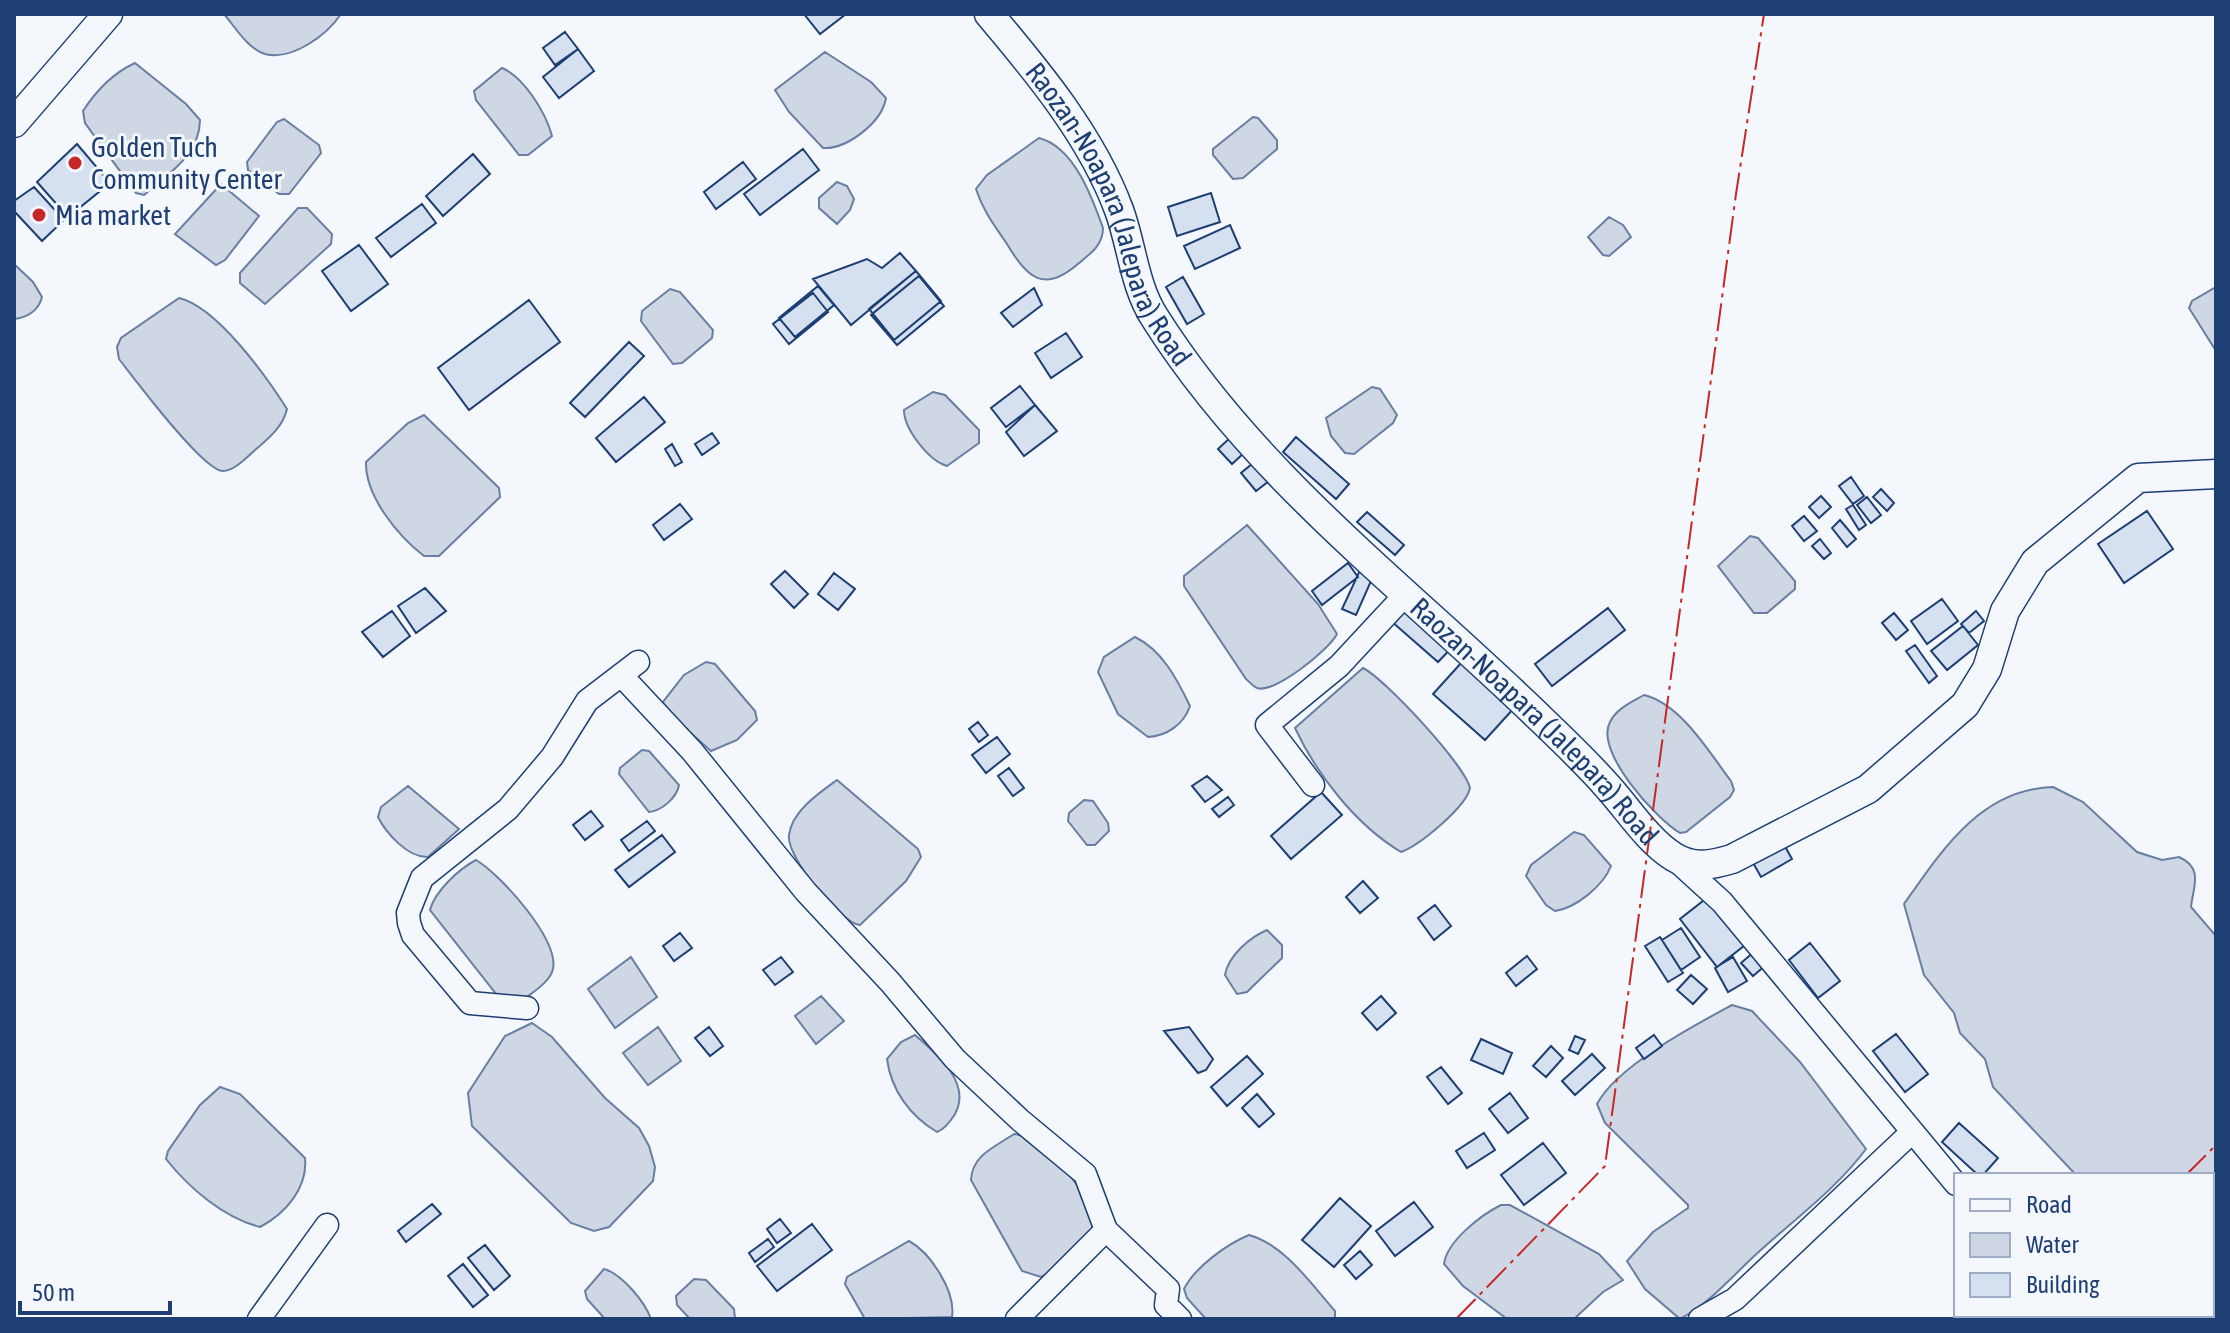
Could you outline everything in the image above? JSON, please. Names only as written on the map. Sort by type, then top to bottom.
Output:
[{"type":"main road","points":[[14,123],[108,14]]},
{"type":"main road","name":"Raozan-Noapara (Jalepara) Road","points":[[989,14],[1057,101],[1105,178],[1119,211],[1145,302],[1219,405],[1281,476],[1558,736],[1673,857],[1700,866],[1732,859],[1868,789],[1965,705],[1987,669],[2005,611],[2035,562],[2138,478],[2216,474]]},
{"type":"street","points":[[1313,785],[1267,725],[1339,666],[1405,595]]},
{"type":"street","points":[[527,1008],[470,1003],[413,935],[408,913],[422,878],[508,809],[552,757],[587,701],[630,669],[806,892],[890,982],[955,1059],[1020,1120],[1085,1174],[1106,1230],[1168,1289],[1166,1305],[1180,1319]]},
{"type":"street","points":[[1673,857],[1722,902],[1954,1182]]},
{"type":"street","points":[[1700,1319],[1735,1299],[1912,1132]]},
{"type":"street","points":[[259,1319],[327,1225]]},
{"type":"street","points":[[1017,1319],[1106,1230]]},
{"type":"water","points":[[224,14],[341,14],[318,38],[297,50],[275,55],[265,54],[253,47]]},
{"type":"water","points":[[825,52],[871,82],[886,98],[871,125],[843,144],[823,148],[789,112],[775,90]]},
{"type":"water","points":[[135,63],[186,104],[200,120],[199,132],[188,154],[144,195],[136,193],[85,123],[83,111],[106,83]]},
{"type":"water","points":[[502,68],[518,79],[533,97],[552,136],[528,155],[519,155],[476,100],[474,91]]},
{"type":"water","points":[[1253,117],[1258,118],[1277,140],[1277,149],[1243,178],[1233,179],[1213,155],[1213,149]]},
{"type":"water","points":[[284,119],[319,145],[321,153],[289,194],[279,194],[248,170],[247,162],[277,122]]},
{"type":"water","points":[[1039,138],[1051,143],[1072,162],[1087,188],[1103,228],[1099,244],[1088,256],[1067,272],[1046,280],[1029,273],[1014,256],[976,189],[987,175]]},
{"type":"water","points":[[837,182],[847,186],[854,199],[850,210],[837,224],[819,208],[819,198]]},
{"type":"water","points":[[221,184],[259,216],[225,260],[216,265],[175,234]]},
{"type":"water","points":[[298,208],[307,208],[332,234],[331,244],[265,304],[240,283],[240,273]]},
{"type":"water","points":[[1609,217],[1623,225],[1631,237],[1609,256],[1603,255],[1588,237]]},
{"type":"water","points":[[14,264],[33,282],[42,297],[32,312],[14,319]]},
{"type":"water","points":[[2216,287],[2216,351],[2189,308],[2192,301]]},
{"type":"water","points":[[670,289],[680,292],[713,330],[712,338],[682,363],[673,364],[641,321],[642,311]]},
{"type":"water","points":[[179,298],[209,314],[224,328],[254,362],[287,409],[270,437],[231,469],[223,471],[213,467],[200,456],[119,359],[117,347],[121,338]]},
{"type":"water","points":[[1372,387],[1380,389],[1397,415],[1393,423],[1354,454],[1345,453],[1331,436],[1326,418]]},
{"type":"water","points":[[933,392],[945,395],[979,430],[979,443],[947,466],[925,451],[905,418],[904,410]]},
{"type":"water","points":[[424,415],[499,488],[500,497],[439,556],[424,556],[404,538],[377,501],[367,475],[366,462],[408,423]]},
{"type":"water","points":[[1247,525],[1318,604],[1337,634],[1324,650],[1288,678],[1265,688],[1257,688],[1246,679],[1184,586],[1184,576]]},
{"type":"water","points":[[1750,536],[1758,538],[1795,581],[1795,589],[1767,613],[1754,613],[1718,566]]},
{"type":"water","points":[[1135,637],[1161,657],[1190,706],[1179,723],[1155,736],[1148,737],[1118,714],[1098,672],[1104,657]]},
{"type":"water","points":[[706,662],[715,664],[755,711],[757,720],[737,740],[711,751],[668,713],[663,702],[684,675]]},
{"type":"water","points":[[1363,668],[1388,688],[1422,723],[1454,761],[1470,788],[1460,805],[1441,824],[1401,852],[1369,828],[1339,798],[1295,728]]},
{"type":"water","points":[[1644,695],[1670,708],[1693,730],[1731,781],[1734,790],[1730,797],[1686,832],[1680,833],[1669,825],[1643,799],[1611,750],[1607,735],[1613,717]]},
{"type":"water","points":[[642,750],[649,751],[679,785],[668,803],[649,812],[619,774],[620,768]]},
{"type":"water","points":[[837,780],[918,849],[921,857],[906,881],[860,925],[840,913],[816,888],[790,845],[789,835],[795,818],[807,803]]},
{"type":"water","points":[[408,786],[459,829],[428,857],[406,849],[392,837],[378,817],[381,807]]},
{"type":"water","points":[[2053,787],[2083,802],[2137,852],[2162,860],[2179,857],[2192,867],[2195,885],[2191,907],[2216,936],[2214,1222],[2214,1173],[2074,1173],[1993,1087],[1985,1059],[1960,1033],[1954,1013],[1924,975],[1904,904],[1933,863],[1966,826],[1984,811],[2027,790]]},
{"type":"water","points":[[1084,800],[1093,801],[1108,823],[1109,831],[1095,845],[1087,845],[1068,821],[1069,813]]},
{"type":"water","points":[[1574,832],[1584,835],[1611,866],[1588,895],[1571,906],[1555,911],[1546,905],[1526,876],[1531,865]]},
{"type":"water","points":[[476,860],[526,908],[547,941],[553,969],[541,986],[523,1000],[497,995],[430,910],[448,881]]},
{"type":"water","points":[[1267,930],[1282,945],[1282,958],[1247,992],[1237,994],[1225,975],[1230,961],[1254,937]]},
{"type":"water","points":[[631,957],[657,997],[615,1028],[588,989]]},
{"type":"water","points":[[821,996],[844,1021],[816,1044],[795,1016]]},
{"type":"water","points":[[1732,1005],[1752,1011],[1800,1062],[1866,1149],[1826,1193],[1709,1299],[1680,1319],[1645,1289],[1627,1261],[1653,1232],[1688,1205],[1605,1123],[1597,1104],[1621,1075],[1639,1061]]},
{"type":"water","points":[[532,1023],[552,1037],[605,1098],[639,1128],[649,1146],[655,1167],[653,1181],[609,1227],[594,1231],[571,1223],[472,1126],[468,1093],[505,1036]]},
{"type":"water","points":[[658,1027],[681,1061],[648,1085],[623,1053]]},
{"type":"water","points":[[915,1035],[950,1070],[959,1091],[955,1114],[937,1132],[918,1118],[903,1101],[889,1070],[887,1059],[901,1042]]},
{"type":"water","points":[[220,1087],[240,1094],[305,1158],[299,1190],[278,1215],[260,1227],[233,1217],[208,1200],[185,1181],[166,1159],[168,1151],[200,1105]]},
{"type":"water","points":[[1014,1134],[1026,1138],[1052,1156],[1077,1184],[1092,1213],[1094,1225],[1088,1242],[1065,1263],[1041,1277],[1022,1271],[971,1180],[972,1171],[980,1158]]},
{"type":"water","points":[[1501,1205],[1510,1205],[1599,1254],[1623,1280],[1603,1292],[1574,1319],[1507,1319],[1463,1286],[1444,1264],[1446,1255],[1458,1238],[1484,1215]]},
{"type":"water","points":[[1249,1235],[1286,1256],[1335,1311],[1335,1319],[1206,1319],[1187,1298],[1184,1289],[1212,1257]]},
{"type":"water","points":[[909,1241],[926,1254],[940,1274],[950,1296],[952,1317],[865,1319],[845,1284],[847,1277]]},
{"type":"water","points":[[604,1269],[632,1290],[651,1319],[605,1319],[587,1299],[585,1291]]},
{"type":"water","points":[[694,1279],[706,1280],[734,1309],[735,1319],[690,1319],[677,1305],[676,1296]]},
{"type":"building","points":[[804,14],[846,14],[820,34]]},
{"type":"building","points":[[565,32],[578,49],[555,65],[543,48]]},
{"type":"building","points":[[578,49],[594,71],[559,98],[543,77]]},
{"type":"building","name":"Golden Tuch Community Center","points":[[77,144],[110,183],[68,217],[37,182]]},
{"type":"building","points":[[803,149],[819,170],[760,215],[744,194]]},
{"type":"building","points":[[473,154],[490,174],[443,216],[426,196]]},
{"type":"building","points":[[743,162],[756,179],[716,209],[704,192]]},
{"type":"building","name":"Mia market","points":[[34,187],[64,220],[42,241],[14,211],[14,201]]},
{"type":"building","points":[[1211,193],[1220,222],[1177,236],[1168,207]]},
{"type":"building","points":[[422,204],[436,223],[391,257],[376,238]]},
{"type":"building","points":[[1230,225],[1240,248],[1195,269],[1184,246]]},
{"type":"building","points":[[359,245],[388,284],[351,311],[322,271]]},
{"type":"building","points":[[900,253],[916,271],[851,325],[813,279],[867,259],[882,268]]},
{"type":"building","points":[[916,271],[941,301],[894,340],[869,309]]},
{"type":"building","points":[[919,276],[944,306],[897,345],[871,315]]},
{"type":"building","points":[[1183,277],[1204,314],[1187,324],[1166,287]]},
{"type":"building","points":[[818,286],[834,305],[795,337],[779,318]]},
{"type":"building","points":[[1034,288],[1042,305],[1013,327],[1001,313]]},
{"type":"building","points":[[813,293],[828,312],[789,344],[773,324]]},
{"type":"building","points":[[529,300],[560,342],[469,410],[438,368]]},
{"type":"building","points":[[1066,333],[1082,357],[1051,378],[1035,353]]},
{"type":"building","points":[[629,342],[644,356],[585,417],[570,403]]},
{"type":"building","points":[[1020,386],[1035,405],[1006,427],[991,408]]},
{"type":"building","points":[[644,397],[665,422],[616,462],[596,438]]},
{"type":"building","points":[[1035,405],[1057,431],[1024,456],[1006,432]]},
{"type":"building","points":[[712,433],[719,443],[702,455],[695,444]]},
{"type":"building","points":[[1231,437],[1245,452],[1232,464],[1218,449]]},
{"type":"building","points":[[1296,437],[1349,484],[1336,499],[1283,452]]},
{"type":"building","points":[[672,444],[682,462],[675,466],[665,449]]},
{"type":"building","points":[[1257,460],[1273,478],[1256,491],[1241,473]]},
{"type":"building","points":[[1851,477],[1864,496],[1853,504],[1839,486]]},
{"type":"building","points":[[1881,489],[1894,503],[1887,511],[1873,497]]},
{"type":"building","points":[[1821,496],[1831,507],[1819,518],[1809,507]]},
{"type":"building","points":[[1867,497],[1881,515],[1871,523],[1857,505]]},
{"type":"building","points":[[680,504],[692,519],[664,540],[653,525]]},
{"type":"building","points":[[1853,505],[1866,525],[1859,530],[1846,509]]},
{"type":"building","points":[[2147,511],[2173,549],[2124,583],[2098,544]]},
{"type":"building","points":[[1367,512],[1404,545],[1395,555],[1357,522]]},
{"type":"building","points":[[1804,516],[1817,531],[1804,541],[1792,526]]},
{"type":"building","points":[[1840,520],[1856,539],[1847,547],[1832,528]]},
{"type":"building","points":[[1820,539],[1831,553],[1824,559],[1812,546]]},
{"type":"building","points":[[1348,563],[1358,577],[1322,605],[1312,591]]},
{"type":"building","points":[[1362,566],[1375,572],[1356,615],[1342,609]]},
{"type":"building","points":[[785,571],[808,594],[794,608],[771,584]]},
{"type":"building","points":[[834,573],[855,589],[838,610],[818,594]]},
{"type":"building","points":[[425,588],[446,611],[416,633],[398,606]]},
{"type":"building","points":[[1414,596],[1461,638],[1438,662],[1391,621]]},
{"type":"building","points":[[1942,599],[1958,621],[1927,644],[1911,621]]},
{"type":"building","points":[[1608,608],[1625,630],[1552,686],[1535,664]]},
{"type":"building","points":[[392,611],[410,636],[383,657],[362,632]]},
{"type":"building","points":[[1976,611],[1984,621],[1969,633],[1961,624]]},
{"type":"building","points":[[1894,613],[1908,630],[1896,640],[1882,623]]},
{"type":"building","points":[[1963,626],[1978,645],[1947,670],[1931,651]]},
{"type":"building","points":[[1915,645],[1937,676],[1929,683],[1906,651]]},
{"type":"building","points":[[1472,651],[1524,697],[1485,740],[1433,694]]},
{"type":"building","points":[[978,722],[988,735],[979,742],[969,729]]},
{"type":"building","points":[[997,737],[1010,754],[986,773],[972,755]]},
{"type":"building","points":[[1009,768],[1024,788],[1013,796],[998,776]]},
{"type":"building","points":[[1207,776],[1222,790],[1205,802],[1192,786]]},
{"type":"building","points":[[1321,792],[1342,815],[1291,859],[1271,836]]},
{"type":"building","points":[[1228,797],[1234,805],[1219,817],[1212,809]]},
{"type":"building","points":[[591,811],[603,826],[585,840],[573,825]]},
{"type":"building","points":[[647,821],[655,831],[629,851],[621,840]]},
{"type":"building","points":[[1778,834],[1792,859],[1761,877],[1747,852]]},
{"type":"building","points":[[662,835],[675,852],[629,887],[615,870]]},
{"type":"building","points":[[1363,881],[1378,898],[1360,913],[1346,897]]},
{"type":"building","points":[[1717,890],[1754,938],[1717,967],[1680,919]]},
{"type":"building","points":[[1435,905],[1451,926],[1434,940],[1418,918]]},
{"type":"building","points":[[1681,928],[1700,957],[1681,970],[1662,940]]},
{"type":"building","points":[[680,933],[692,948],[674,961],[663,946]]},
{"type":"building","points":[[1660,937],[1683,973],[1668,982],[1645,946]]},
{"type":"building","points":[[1810,943],[1840,981],[1818,998],[1789,960]]},
{"type":"building","points":[[1755,951],[1767,964],[1753,976],[1741,963]]},
{"type":"building","points":[[1527,956],[1537,969],[1516,986],[1506,973]]},
{"type":"building","points":[[781,957],[793,972],[775,985],[763,970]]},
{"type":"building","points":[[1733,957],[1747,981],[1728,992],[1715,968]]},
{"type":"building","points":[[1691,975],[1707,989],[1693,1004],[1677,990]]},
{"type":"building","points":[[1381,996],[1396,1013],[1377,1030],[1362,1013]]},
{"type":"building","points":[[709,1027],[723,1046],[710,1056],[695,1038]]},
{"type":"building","points":[[1189,1027],[1213,1059],[1206,1070],[1198,1073],[1164,1031]]},
{"type":"building","points":[[1896,1034],[1928,1074],[1905,1092],[1873,1051]]},
{"type":"building","points":[[1654,1035],[1662,1046],[1644,1059],[1636,1048]]},
{"type":"building","points":[[1575,1036],[1585,1040],[1578,1054],[1569,1050]]},
{"type":"building","points":[[1481,1039],[1512,1053],[1503,1074],[1471,1060]]},
{"type":"building","points":[[1551,1046],[1563,1058],[1546,1077],[1533,1066]]},
{"type":"building","points":[[1592,1054],[1605,1068],[1575,1095],[1562,1081]]},
{"type":"building","points":[[1247,1056],[1263,1074],[1227,1106],[1211,1087]]},
{"type":"building","points":[[1441,1067],[1462,1093],[1448,1104],[1427,1077]]},
{"type":"building","points":[[1510,1093],[1528,1118],[1508,1133],[1489,1109]]},
{"type":"building","points":[[1257,1094],[1274,1114],[1259,1127],[1242,1108]]},
{"type":"building","points":[[1959,1123],[1998,1158],[1985,1173],[1976,1173],[1942,1142]]},
{"type":"building","points":[[1484,1133],[1495,1150],[1467,1168],[1456,1151]]},
{"type":"building","points":[[1543,1143],[1566,1173],[1524,1205],[1501,1175]]},
{"type":"building","points":[[1340,1198],[1371,1226],[1334,1267],[1302,1240]]},
{"type":"building","points":[[1414,1202],[1433,1227],[1395,1256],[1376,1231]]},
{"type":"building","points":[[432,1204],[441,1214],[406,1242],[398,1231]]},
{"type":"building","points":[[780,1219],[791,1233],[777,1243],[767,1229]]},
{"type":"building","points":[[812,1224],[832,1250],[777,1291],[757,1266]]},
{"type":"building","points":[[768,1239],[774,1247],[755,1262],[749,1253]]},
{"type":"building","points":[[485,1245],[510,1276],[494,1290],[468,1258]]},
{"type":"building","points":[[1360,1251],[1372,1265],[1356,1279],[1344,1265]]},
{"type":"building","points":[[463,1264],[488,1295],[473,1307],[448,1276]]},
{"type":"building","points":[[2178,1317],[2179,1319],[2135,1319]]},
{"type":"power","points":[[1456,1319],[1605,1166],[1736,194],[1764,14]]},
{"type":"power","points":[[2188,1173],[2216,1145]]},
{"type":"place","name":"Golden Tuch Community Center","points":[[75,163]]},
{"type":"place","name":"Mia market","points":[[39,215]]}]
